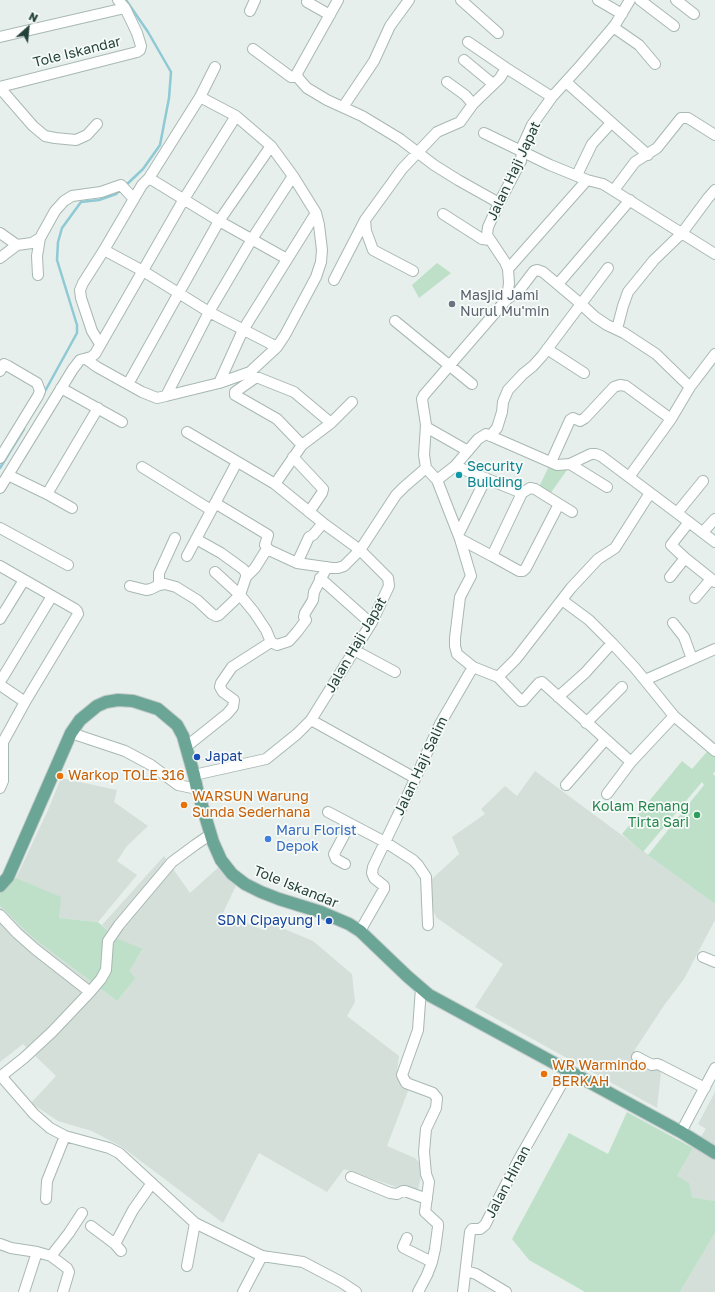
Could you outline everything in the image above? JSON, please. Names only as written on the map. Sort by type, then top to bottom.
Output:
[{"type":"main road","name":"Tole Iskandar","points":[[0,886],[8,877],[71,733],[80,720],[97,706],[106,702],[118,700],[133,701],[158,709],[177,725],[186,746],[211,834],[221,860],[232,874],[245,884],[279,900],[321,912],[360,931],[407,976],[430,995],[681,1132],[715,1153]]},
{"type":"street","points":[[250,10],[255,0]]},
{"type":"street","points":[[253,49],[291,77],[294,77],[338,0]]},
{"type":"street","points":[[343,107],[374,61],[390,26],[409,0]]},
{"type":"street","points":[[461,0],[498,33]]},
{"type":"street","points":[[598,0],[622,14]]},
{"type":"street","name":"Jalan Haji Japat","points":[[508,269],[487,235],[488,227],[498,203],[521,161],[522,147],[532,126],[552,96],[566,82],[613,27],[630,0]]},
{"type":"street","points":[[640,0],[674,26]]},
{"type":"street","points":[[676,0],[694,14]]},
{"type":"street","points":[[307,2],[330,15]]},
{"type":"street","name":"Tole Iskandar","points":[[0,37],[122,4],[137,33],[141,46],[140,50],[136,52],[0,87]]},
{"type":"street","points":[[613,27],[639,45],[655,64]]},
{"type":"street","points":[[468,42],[506,68],[552,96]]},
{"type":"street","points":[[464,60],[493,84]]},
{"type":"street","points":[[100,344],[92,331],[81,298],[80,290],[104,250],[132,198],[149,178],[200,97],[215,67]]},
{"type":"street","points":[[334,280],[365,220],[402,169],[437,132],[460,122],[473,104],[500,78],[506,68]]},
{"type":"street","points":[[297,74],[299,79],[307,88],[327,100],[362,116],[400,139],[417,153],[458,180],[498,203]]},
{"type":"street","points":[[447,82],[473,104]]},
{"type":"street","points":[[566,82],[648,155]]},
{"type":"street","points":[[0,87],[33,126],[45,136],[76,140],[87,135],[97,124]]},
{"type":"street","points":[[86,359],[97,367],[142,392],[157,398],[219,383],[250,372],[277,348],[310,290],[321,262],[322,241],[316,213],[293,176],[271,146],[236,116],[200,97]]},
{"type":"street","points":[[0,488],[73,369],[80,360],[92,357],[95,354],[184,199],[236,116]]},
{"type":"street","points":[[614,190],[635,162],[657,148],[681,118],[688,118],[715,135]]},
{"type":"street","points":[[576,175],[592,144],[612,123]]},
{"type":"street","points":[[484,133],[522,152],[587,180],[603,184],[715,254]]},
{"type":"street","points":[[128,384],[219,221],[271,146]]},
{"type":"street","points":[[166,396],[209,312],[252,239],[293,176]]},
{"type":"street","points":[[149,178],[219,221],[287,259]]},
{"type":"street","points":[[507,299],[509,283],[508,269],[587,180]]},
{"type":"street","points":[[38,275],[37,256],[40,238],[55,211],[72,196],[101,192],[122,185],[132,198]]},
{"type":"street","points":[[617,330],[628,292],[654,260],[682,233],[715,190]]},
{"type":"street","points":[[558,284],[630,200]]},
{"type":"street","points":[[219,383],[243,330],[316,213]]},
{"type":"street","points":[[443,214],[482,239],[490,240]]},
{"type":"street","points":[[365,220],[366,231],[374,250]]},
{"type":"street","points":[[0,233],[17,245]]},
{"type":"street","points":[[0,258],[17,245],[32,243],[40,238]]},
{"type":"street","points":[[354,241],[413,271]]},
{"type":"street","points":[[104,250],[179,292],[209,312],[277,348]]},
{"type":"street","points":[[490,436],[497,428],[502,412],[502,402],[508,390],[533,366],[592,292],[608,268]]},
{"type":"street","points":[[631,762],[541,682],[523,701],[521,701],[498,677],[473,667],[457,654],[455,646],[457,610],[460,597],[471,576],[460,535],[437,480],[426,468],[424,455],[426,427],[422,399],[427,390],[507,299],[518,292],[534,271],[537,270],[543,272],[558,284],[607,326],[617,330],[656,354],[690,387]]},
{"type":"street","points":[[395,321],[472,384]]},
{"type":"street","points":[[546,349],[584,374]]},
{"type":"street","points":[[629,477],[671,419],[690,387],[714,358]]},
{"type":"street","points":[[0,458],[40,391],[37,383],[1,365]]},
{"type":"street","points":[[302,445],[276,419],[235,395],[235,392],[255,378],[264,379],[298,394],[330,423]]},
{"type":"street","points":[[551,462],[570,420],[573,418],[580,421],[585,418],[614,387],[620,385],[626,386],[671,419]]},
{"type":"street","points":[[61,388],[122,422]]},
{"type":"street","points":[[275,484],[302,445],[330,423],[352,402]]},
{"type":"street","points":[[46,494],[98,408]]},
{"type":"street","points":[[426,427],[468,451]]},
{"type":"street","points":[[187,432],[275,484],[323,523],[360,550]]},
{"type":"street","points":[[437,480],[455,466],[482,436],[486,434],[557,465],[570,464],[591,454],[596,454],[601,456],[715,542]]},
{"type":"street","points":[[293,457],[323,489],[322,493],[309,512]]},
{"type":"street","points":[[187,556],[237,462]]},
{"type":"street","points":[[570,464],[607,487]]},
{"type":"street","points":[[455,466],[522,493]]},
{"type":"street","points":[[142,467],[213,507],[268,535],[265,545],[269,550],[297,563],[338,568],[344,566],[360,550],[396,495],[426,468]]},
{"type":"street","points":[[8,475],[72,508]]},
{"type":"street","points":[[460,535],[486,478]]},
{"type":"street","points":[[677,513],[703,482]]},
{"type":"street","points":[[492,556],[522,493],[530,488],[535,489],[572,512]]},
{"type":"street","points":[[498,677],[516,659],[571,588],[598,558],[616,548],[650,493]]},
{"type":"street","points":[[460,535],[492,556],[523,572],[558,504]]},
{"type":"street","points":[[703,532],[715,519]]},
{"type":"street","points":[[689,522],[671,545],[713,580],[695,598]]},
{"type":"street","points":[[297,563],[309,537],[313,535],[323,523]]},
{"type":"street","points":[[0,528],[68,565]]},
{"type":"street","points":[[159,585],[159,573],[175,538]]},
{"type":"street","points":[[196,540],[221,553],[243,569],[246,573],[246,577]]},
{"type":"street","points":[[130,586],[146,590],[151,590],[159,585],[165,584],[176,587],[197,600],[212,614],[216,616],[220,615],[240,595],[246,577],[255,568],[265,552],[269,550]]},
{"type":"street","name":"Jalan Haji Japat","points":[[194,775],[266,759],[297,734],[311,720],[372,622],[389,582],[386,576],[360,550]]},
{"type":"street","points":[[670,577],[685,558]]},
{"type":"street","points":[[0,566],[75,609],[78,614],[1,741],[1,782]]},
{"type":"street","points":[[215,572],[240,595],[266,630],[271,642],[280,645],[290,641],[306,620],[304,617],[305,613],[314,600],[314,592],[327,567]]},
{"type":"street","points":[[320,578],[366,619],[372,622]]},
{"type":"street","points":[[0,619],[24,580]]},
{"type":"street","points":[[25,702],[0,684],[52,596]]},
{"type":"street","points":[[562,600],[589,620],[645,680],[674,716],[715,750]]},
{"type":"street","points":[[673,623],[684,637],[692,659]]},
{"type":"street","points":[[186,746],[227,714],[233,707],[234,700],[223,692],[220,687],[232,667],[271,642]]},
{"type":"street","points":[[558,697],[584,673],[612,643]]},
{"type":"street","points":[[645,680],[715,649]]},
{"type":"street","points":[[354,650],[395,672]]},
{"type":"street","name":"Jalan Haji Salim","points":[[360,931],[384,889],[384,886],[374,878],[372,870],[440,724],[473,667]]},
{"type":"street","points":[[586,723],[622,687]]},
{"type":"street","points":[[607,794],[631,762],[674,716]]},
{"type":"street","points":[[311,720],[415,778]]},
{"type":"street","points":[[71,733],[125,751],[150,765],[178,785],[197,789]]},
{"type":"street","points":[[566,785],[605,740]]},
{"type":"street","points":[[328,812],[385,842],[413,860],[426,877],[428,925]]},
{"type":"street","points":[[345,864],[336,859],[334,854],[350,824]]},
{"type":"street","points":[[211,834],[172,862],[119,925],[108,941],[106,970],[101,979],[90,992],[36,1048],[0,1077],[34,1114],[50,1128],[65,1136],[109,1148],[119,1153],[195,1223],[262,1256],[303,1262],[341,1282],[356,1292]]},
{"type":"street","points":[[0,915],[35,949],[90,992]]},
{"type":"street","points":[[703,957],[715,962]]},
{"type":"street","points":[[418,1292],[432,1262],[438,1227],[438,1224],[425,1212],[429,1182],[426,1174],[424,1145],[426,1129],[436,1108],[437,1098],[433,1093],[406,1083],[402,1075],[418,1030],[422,988]]},
{"type":"street","points":[[637,1057],[652,1065],[660,1065],[705,1088]]},
{"type":"street","points":[[681,1132],[715,1068]]},
{"type":"street","name":"Jalan Hinan","points":[[463,1292],[470,1232],[472,1229],[480,1229],[485,1226],[519,1160],[569,1071]]},
{"type":"street","points":[[46,1199],[47,1181],[65,1136]]},
{"type":"street","points":[[351,1177],[390,1193],[397,1194],[406,1191],[427,1199]]},
{"type":"street","points":[[91,1226],[118,1248],[131,1214],[152,1183]]},
{"type":"street","points":[[52,1256],[82,1213]]},
{"type":"street","points":[[187,1266],[195,1223]]},
{"type":"street","points":[[407,1238],[403,1247],[404,1248],[432,1262]]},
{"type":"street","points":[[0,1246],[52,1256],[67,1268],[69,1272],[63,1292]]},
{"type":"street","points":[[24,1292],[37,1252]]},
{"type":"street","points":[[243,1292],[262,1256]]},
{"type":"street","points":[[466,1271],[476,1274],[506,1292]]},
{"type":"shaded area","points":[[535,771],[715,904],[715,920],[684,979],[665,1004],[634,1051],[661,1072],[657,1108],[475,1007],[503,964],[437,918],[421,889],[459,854],[452,837],[485,814],[481,809],[505,786],[517,796]]},
{"type":"shaded area","points":[[61,778],[117,790],[114,802],[148,826],[127,846],[117,861],[137,875],[98,922],[58,918],[16,878],[48,810]]},
{"type":"shaded area","points":[[164,856],[190,893],[222,864],[240,877],[223,913],[263,930],[268,922],[313,941],[352,974],[355,1002],[347,1016],[399,1056],[397,1070],[413,1078],[387,1146],[415,1158],[423,1167],[417,1194],[344,1169],[327,1192],[259,1153],[223,1223],[122,1147],[92,1131],[58,1121],[31,1103],[56,1076],[23,1044],[0,1062],[0,906],[33,938],[117,1001],[136,978],[128,971],[143,950],[116,938],[102,925]]},
{"type":"shaded area","points":[[715,1092],[715,1201],[692,1197],[677,1176],[706,1129],[698,1124]]},
{"type":"shaded area","points":[[715,1233],[715,1292],[680,1292]]},
{"type":"green space","points":[[437,263],[451,273],[419,298],[412,285]]},
{"type":"green space","points":[[550,464],[567,470],[550,494],[539,487]]},
{"type":"green space","points":[[711,747],[715,751],[715,771],[713,774],[715,776],[715,904],[648,855],[704,785],[702,782],[643,852],[622,834],[682,761],[692,769]]},
{"type":"green space","points":[[16,878],[61,897],[59,918],[98,922],[116,938],[143,949],[129,971],[136,978],[117,1001],[33,938],[0,906],[0,886]]},
{"type":"green space","points":[[627,1112],[693,1148],[677,1176],[689,1183],[692,1197],[715,1201],[715,1233],[680,1292],[585,1292],[529,1260],[512,1239],[569,1133],[608,1154]]},
{"type":"waterway","points":[[125,186],[143,169],[160,145],[169,98],[171,72],[148,32],[126,0]]},
{"type":"waterway","points":[[44,393],[77,333],[77,325],[57,260],[58,242],[62,228],[81,202],[99,200],[116,194],[121,189]]},
{"type":"waterway","points":[[0,468],[24,429]]},
{"type":"place","name":"Masjid Jami Nurul Mu'min","points":[[452,304]]},
{"type":"place","name":"Security Building","points":[[459,475]]},
{"type":"place","name":"Japat","points":[[197,757]]},
{"type":"place","name":"Warkop TOLE 316","points":[[60,776]]},
{"type":"place","name":"WARSUN Warung Sunda Sederhana","points":[[184,805]]},
{"type":"place","name":"Kolam Renang Tirta Sari","points":[[697,815]]},
{"type":"place","name":"Maru Florist Depok","points":[[268,839]]},
{"type":"place","name":"SDN Cipayung I","points":[[329,921]]},
{"type":"place","name":"WR Warmindo BERKAH","points":[[544,1074]]}]
